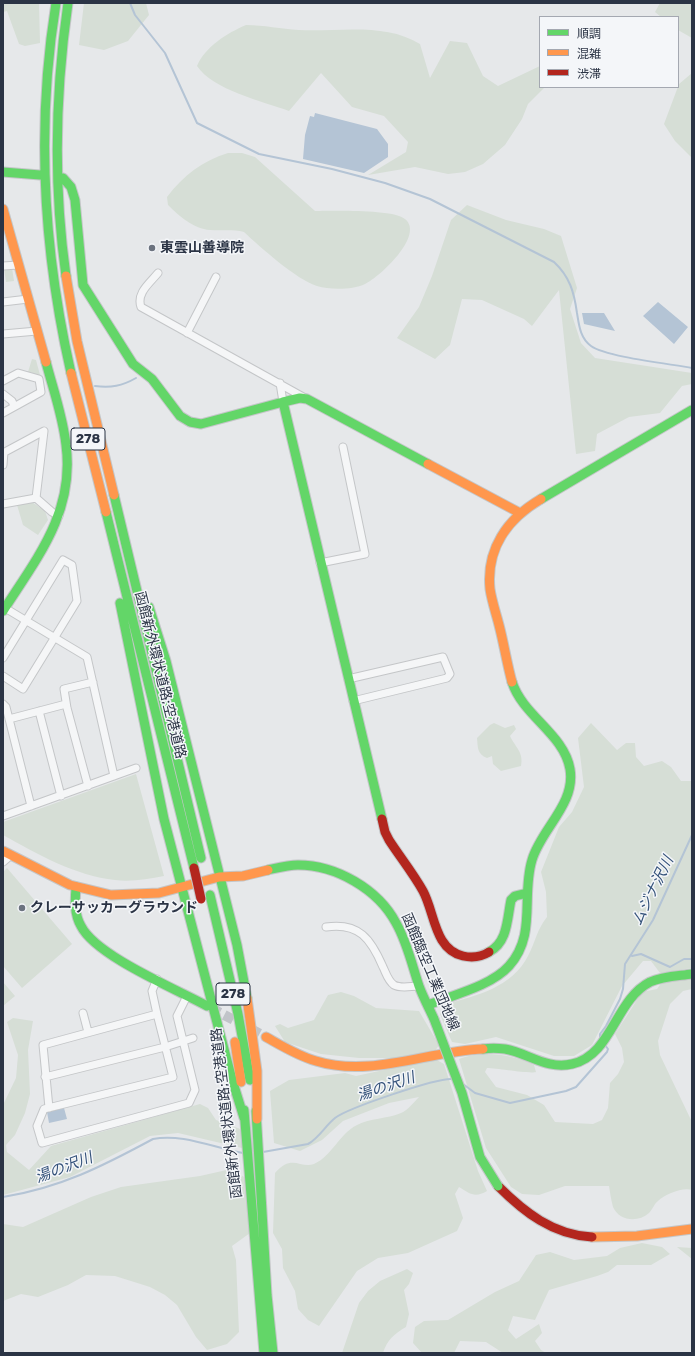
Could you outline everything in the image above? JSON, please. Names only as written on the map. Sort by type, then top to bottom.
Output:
[{"type":"main road","name":"函館新外環状道路;空港道路","points":[[56,3],[48,69],[45,114],[45,203],[50,254],[57,301],[87,437],[206,897],[238,1014],[255,1095],[264,1353]]},
{"type":"main road","name":"函館新外環状道路;空港道路","points":[[68,3],[59,70],[56,120],[57,194],[61,253],[77,341],[198,866]]},
{"type":"main road","points":[[3,172],[40,175]]},
{"type":"main road","points":[[63,178],[71,187],[74,200],[83,284],[133,364],[152,379],[180,416],[193,424],[201,424],[283,402],[300,398],[307,399],[520,513]]},
{"type":"main road","points":[[3,209],[6,230],[18,265],[37,331],[58,407],[68,453],[66,491],[59,516],[47,540],[4,608]]},
{"type":"main road","points":[[283,402],[382,825],[392,846],[425,893],[444,944],[455,954],[470,959],[492,952],[503,936],[512,900],[515,896],[527,893]]},
{"type":"main road","points":[[428,1005],[478,987],[494,979],[509,966],[522,949],[528,923],[527,893],[529,869],[536,849],[564,801],[569,788],[570,772],[567,758],[562,748],[532,716],[521,702],[516,691],[490,580],[493,553],[501,534],[520,513],[646,435],[692,410]]},
{"type":"main road","points":[[87,437],[164,819],[240,1096]]},
{"type":"main road","points":[[108,471],[166,662],[221,876],[237,945],[251,1020],[257,1071],[255,1095]]},
{"type":"main road","name":"函館臨空工業団地線","points":[[7,853],[76,886],[95,893],[142,895],[183,887],[221,876],[243,876],[296,865],[317,867],[343,874],[362,886],[378,899],[392,914],[462,1093],[480,1157],[498,1186],[521,1210],[537,1220],[565,1233],[597,1238],[632,1237],[692,1229]]},
{"type":"main road","points":[[76,886],[75,911],[79,924],[87,936],[108,953],[207,1006]]},
{"type":"main road","name":"函館新外環状道路;空港道路","points":[[206,897],[232,1024],[273,1353]]},
{"type":"main road","points":[[266,1037],[290,1051],[317,1062],[355,1067],[373,1066],[459,1051],[497,1048],[562,1067],[574,1064],[586,1058],[603,1042],[628,1000],[637,990],[656,980],[692,974]]},
{"type":"street","points":[[3,266],[18,265]]},
{"type":"street","points":[[158,273],[142,291],[139,301],[141,307],[307,399]]},
{"type":"street","points":[[187,333],[216,277]]},
{"type":"street","points":[[3,302],[28,299]]},
{"type":"street","points":[[3,334],[37,331]]},
{"type":"street","points":[[3,381],[18,373],[39,379],[41,392],[3,413]]},
{"type":"street","points":[[280,383],[283,402]]},
{"type":"street","points":[[3,394],[12,402],[14,406]]},
{"type":"street","points":[[3,465],[4,453],[44,431],[36,498]]},
{"type":"street","points":[[320,563],[365,554],[342,447]]},
{"type":"street","points":[[36,498],[59,516]]},
{"type":"street","points":[[3,504],[36,498]]},
{"type":"street","points":[[3,658],[63,560],[72,565],[77,601],[55,638],[23,689],[3,676]]},
{"type":"street","points":[[4,608],[87,657],[114,776]]},
{"type":"street","points":[[348,679],[443,657],[450,674],[447,678],[353,701]]},
{"type":"street","points":[[88,786],[66,704],[64,689],[93,682]]},
{"type":"street","points":[[3,704],[6,707],[31,806]]},
{"type":"street","points":[[9,719],[66,704]]},
{"type":"street","points":[[39,711],[61,796]]},
{"type":"street","points":[[3,816],[136,768]]},
{"type":"street","points":[[3,862],[7,853]]},
{"type":"street","points":[[326,927],[343,926],[364,935],[375,948],[388,979],[392,984],[402,987],[419,986]]},
{"type":"street","points":[[157,979],[152,992],[173,1077],[44,1109],[37,1126],[42,1143],[188,1103],[195,1090],[177,1016],[187,996]]},
{"type":"street","points":[[83,1013],[88,1032]]},
{"type":"street","points":[[49,1108],[43,1045],[157,1014]]},
{"type":"street","points":[[45,1077],[165,1047],[193,1038]]},
{"type":"shaded area","points":[[3,3],[39,3],[40,43],[25,46],[19,44],[7,11],[3,12]]},
{"type":"shaded area","points":[[84,3],[146,3],[149,15],[128,41],[104,50],[79,45]]},
{"type":"shaded area","points":[[660,3],[692,3],[692,38],[679,31],[679,16],[660,16],[655,12]]},
{"type":"shaded area","points":[[246,25],[299,30],[377,30],[392,33],[406,37],[420,44],[430,78],[450,41],[467,43],[483,76],[498,86],[539,66],[539,88],[544,88],[528,104],[522,119],[505,145],[483,164],[465,172],[448,174],[415,167],[368,175],[406,152],[408,142],[384,116],[352,107],[321,73],[289,111],[239,94],[214,82],[197,66],[205,53],[217,41]]},
{"type":"shaded area","points":[[692,73],[692,158],[675,141],[664,124],[678,88],[679,88],[679,84]]},
{"type":"shaded area","points":[[228,153],[242,153],[255,157],[315,211],[376,212],[398,216],[405,219],[410,226],[409,235],[405,245],[390,265],[365,284],[341,289],[328,288],[309,283],[299,277],[259,246],[244,232],[232,230],[210,230],[193,225],[168,205],[167,197],[180,182],[194,170],[210,160]]},
{"type":"shaded area","points":[[467,205],[506,220],[544,229],[561,236],[577,288],[570,309],[581,343],[595,358],[692,373],[692,384],[682,386],[660,413],[629,417],[597,434],[595,451],[576,454],[559,290],[532,326],[524,319],[482,300],[462,299],[450,345],[435,359],[397,338],[419,307],[432,276],[451,220]]},
{"type":"shaded area","points":[[12,268],[14,281],[6,282],[4,269]]},
{"type":"shaded area","points":[[32,359],[36,360],[40,375],[28,372]]},
{"type":"shaded area","points":[[32,502],[45,511],[48,520],[38,535],[23,525],[17,505]]},
{"type":"shaded area","points":[[494,723],[505,728],[514,725],[516,729],[510,736],[520,753],[522,761],[521,766],[501,771],[493,764],[492,756],[487,758],[481,755],[478,748],[477,738]]},
{"type":"shaded area","points":[[591,723],[617,750],[626,743],[635,743],[636,757],[644,766],[662,761],[671,767],[681,781],[692,781],[692,968],[660,973],[651,961],[643,961],[622,986],[592,1045],[574,1056],[554,1056],[496,1037],[465,1044],[452,1042],[440,1014],[445,1004],[492,989],[513,975],[521,967],[531,951],[547,917],[546,892],[541,872],[559,827],[572,812],[584,787],[578,738]]},
{"type":"shaded area","points":[[136,774],[164,876],[127,881],[100,878],[57,863],[3,835],[3,822]]},
{"type":"shaded area","name":"クレーサッカーグラウンド","points":[[7,868],[72,944],[22,988],[3,966],[3,872]]},
{"type":"shaded area","points":[[692,977],[692,989],[683,991],[670,1004],[658,1041],[660,1055],[692,1122],[692,1190],[679,1190],[665,1196],[657,1202],[645,1216],[629,1219],[624,1218],[616,1212],[613,1207],[609,1186],[565,1186],[539,1195],[522,1194],[511,1187],[486,1148],[459,1059],[468,1056],[497,1054],[516,1058],[534,1065],[536,1072],[487,1068],[485,1072],[496,1087],[527,1095],[544,1105],[555,1122],[593,1124],[602,1120],[608,1108],[610,1083],[618,1074],[624,1062],[622,1048],[615,1034],[642,992],[657,989],[662,982]]},
{"type":"shaded area","points":[[3,982],[15,996],[3,1006]]},
{"type":"shaded area","points":[[341,992],[354,996],[376,1008],[419,1011],[439,1045],[435,1051],[399,1058],[359,1058],[321,1054],[285,1042],[275,1026],[280,1024],[288,1028],[314,1020],[328,995]]},
{"type":"shaded area","points":[[13,1018],[33,1021],[28,1050],[30,1094],[25,1113],[15,1135],[6,1145],[7,1152],[29,1170],[51,1146],[200,1104],[208,1108],[216,1120],[243,1130],[242,1148],[178,1133],[150,1136],[70,1177],[3,1195],[3,1105],[16,1078],[18,1055],[7,1022]]},
{"type":"shaded area","points":[[435,1059],[444,1064],[478,1171],[487,1191],[476,1195],[466,1192],[459,1187],[455,1194],[463,1218],[457,1231],[408,1253],[378,1258],[357,1271],[319,1326],[308,1320],[298,1309],[295,1291],[283,1268],[282,1249],[273,1233],[275,1173],[286,1164],[314,1164],[326,1156],[345,1134],[357,1125],[404,1112],[419,1097],[389,1103],[343,1121],[322,1140],[300,1151],[274,1143],[270,1091],[289,1080],[345,1073],[356,1076]]},
{"type":"shaded area","points":[[231,1169],[246,1178],[250,1233],[232,1246],[236,1260],[239,1332],[227,1344],[207,1350],[196,1337],[177,1305],[165,1295],[150,1287],[115,1276],[86,1275],[68,1285],[38,1297],[21,1294],[3,1301],[3,1224],[23,1227],[91,1197],[121,1187],[200,1176]]},
{"type":"shaded area","points":[[642,1243],[662,1247],[670,1254],[651,1265],[617,1265],[608,1272],[549,1290],[535,1320],[513,1316],[508,1330],[516,1339],[539,1324],[542,1333],[535,1341],[541,1350],[546,1353],[503,1353],[486,1342],[460,1341],[454,1353],[422,1353],[413,1343],[415,1327],[424,1321],[448,1320],[495,1292],[519,1281],[536,1255],[550,1252],[574,1260],[607,1256],[620,1248]]},
{"type":"shaded area","points":[[677,1247],[692,1248],[692,1259]]},
{"type":"shaded area","points":[[407,1269],[413,1273],[409,1284],[404,1290],[409,1314],[406,1327],[392,1338],[387,1344],[383,1353],[342,1353],[359,1303],[368,1291],[380,1281]]},
{"type":"water","points":[[315,113],[377,129],[388,144],[388,157],[364,173],[303,159],[305,135],[310,116],[314,117]]},
{"type":"water","points":[[658,302],[688,327],[674,344],[643,316]]},
{"type":"water","points":[[582,313],[604,313],[615,331],[584,324]]},
{"type":"water","points":[[64,1108],[67,1119],[49,1123],[47,1112]]},
{"type":"waterway","points":[[130,3],[135,15],[165,53],[197,123],[259,154],[332,169],[385,183],[430,199],[554,262],[568,279],[574,298],[582,335],[591,346],[610,354],[692,368]]},
{"type":"waterway","points":[[95,386],[116,386],[136,378]]},
{"type":"waterway","name":"ムジナ沢川","points":[[600,1039],[600,1034],[606,1026],[620,999],[623,989],[625,964],[653,920],[692,835]]},
{"type":"waterway","name":"湯の沢川","points":[[632,956],[641,954],[670,967],[684,959],[692,959]]},
{"type":"waterway","name":"湯の沢川","points":[[463,1084],[475,1093],[510,1103],[566,1091],[576,1087],[607,1052],[608,1049],[605,1045]]},
{"type":"waterway","name":"湯の沢川","points":[[263,1152],[308,1144],[315,1139],[335,1118],[343,1113],[411,1088],[452,1079]]},
{"type":"waterway","name":"湯の沢川","points":[[3,1197],[43,1188],[81,1175],[153,1139],[187,1139],[243,1153]]},
{"type":"tunnel","points":[[211,1008],[266,1037]]},
{"type":"traffic: fast","points":[[56,3],[46,96],[46,188],[54,281],[61,327],[71,373]]},
{"type":"traffic: fast","points":[[66,276],[59,207],[57,139],[60,71],[68,3]]},
{"type":"traffic: fast","points":[[3,172],[40,175]]},
{"type":"traffic: fast","points":[[63,178],[71,187],[75,200],[83,285],[133,364],[152,379],[180,416],[190,422],[201,424],[283,402],[300,398],[307,399],[428,464]]},
{"type":"traffic: fast","points":[[3,611],[51,533],[65,492],[67,469],[65,435],[46,362]]},
{"type":"traffic: fast","points":[[283,402],[382,819]]},
{"type":"traffic: fast","points":[[541,499],[692,410]]},
{"type":"traffic: fast","points":[[114,495],[201,858]]},
{"type":"traffic: fast","points":[[106,512],[194,868]]},
{"type":"traffic: fast","points":[[120,603],[164,819],[231,1076],[244,1118]]},
{"type":"traffic: fast","points":[[149,607],[166,661],[237,945],[247,998]]},
{"type":"traffic: fast","points":[[428,1005],[471,989],[492,979],[509,966],[518,954],[526,928],[529,874],[532,860],[536,849],[557,816],[568,794],[570,769],[566,757],[560,745],[517,694],[512,682]]},
{"type":"traffic: fast","points":[[268,870],[298,865],[327,869],[341,874],[367,890],[388,911],[400,930],[419,986],[434,1019]]},
{"type":"traffic: fast","points":[[76,887],[75,902],[77,917],[81,926],[89,937],[119,960],[207,1006]]},
{"type":"traffic: fast","points":[[489,952],[500,942],[506,929],[511,900],[515,896],[527,893]]},
{"type":"traffic: fast","points":[[210,895],[238,1014],[250,1080]]},
{"type":"traffic: fast","points":[[483,1049],[505,1049],[554,1065],[572,1064],[585,1059],[596,1050],[605,1039],[620,1013],[638,990],[650,982],[665,977],[692,974]]},
{"type":"traffic: fast","points":[[434,1019],[462,1093],[480,1157],[498,1186]]},
{"type":"traffic: fast","points":[[244,1110],[264,1353]]},
{"type":"traffic: fast","points":[[256,1111],[267,1295],[273,1353]]},
{"type":"traffic: slow","points":[[3,209],[46,362]]},
{"type":"traffic: slow","points":[[66,276],[77,341],[114,495]]},
{"type":"traffic: slow","points":[[71,373],[106,512]]},
{"type":"traffic: slow","points":[[428,464],[520,513]]},
{"type":"traffic: slow","points":[[512,682],[490,589],[492,561],[495,548],[501,536],[518,516],[541,499]]},
{"type":"traffic: slow","points":[[3,851],[70,885],[111,895],[159,893],[219,877],[243,876],[268,870]]},
{"type":"traffic: slow","points":[[247,998],[257,1071],[257,1119]]},
{"type":"traffic: slow","points":[[266,1037],[290,1050],[316,1061],[358,1067],[483,1049]]},
{"type":"traffic: slow","points":[[235,1042],[241,1082]]},
{"type":"traffic: slow","points":[[592,1237],[637,1236],[692,1229]]},
{"type":"traffic: jam","points":[[382,819],[385,832],[389,840],[423,891],[437,929],[446,946],[453,952],[466,957],[480,956],[489,952]]},
{"type":"traffic: jam","points":[[194,868],[201,899]]},
{"type":"traffic: jam","points":[[498,1186],[518,1205],[552,1227],[565,1232],[592,1237]]},
{"type":"place","name":"東雲山善導院","points":[[152,248]]},
{"type":"place","name":"クレーサッカーグラウンド","points":[[22,908]]}]
